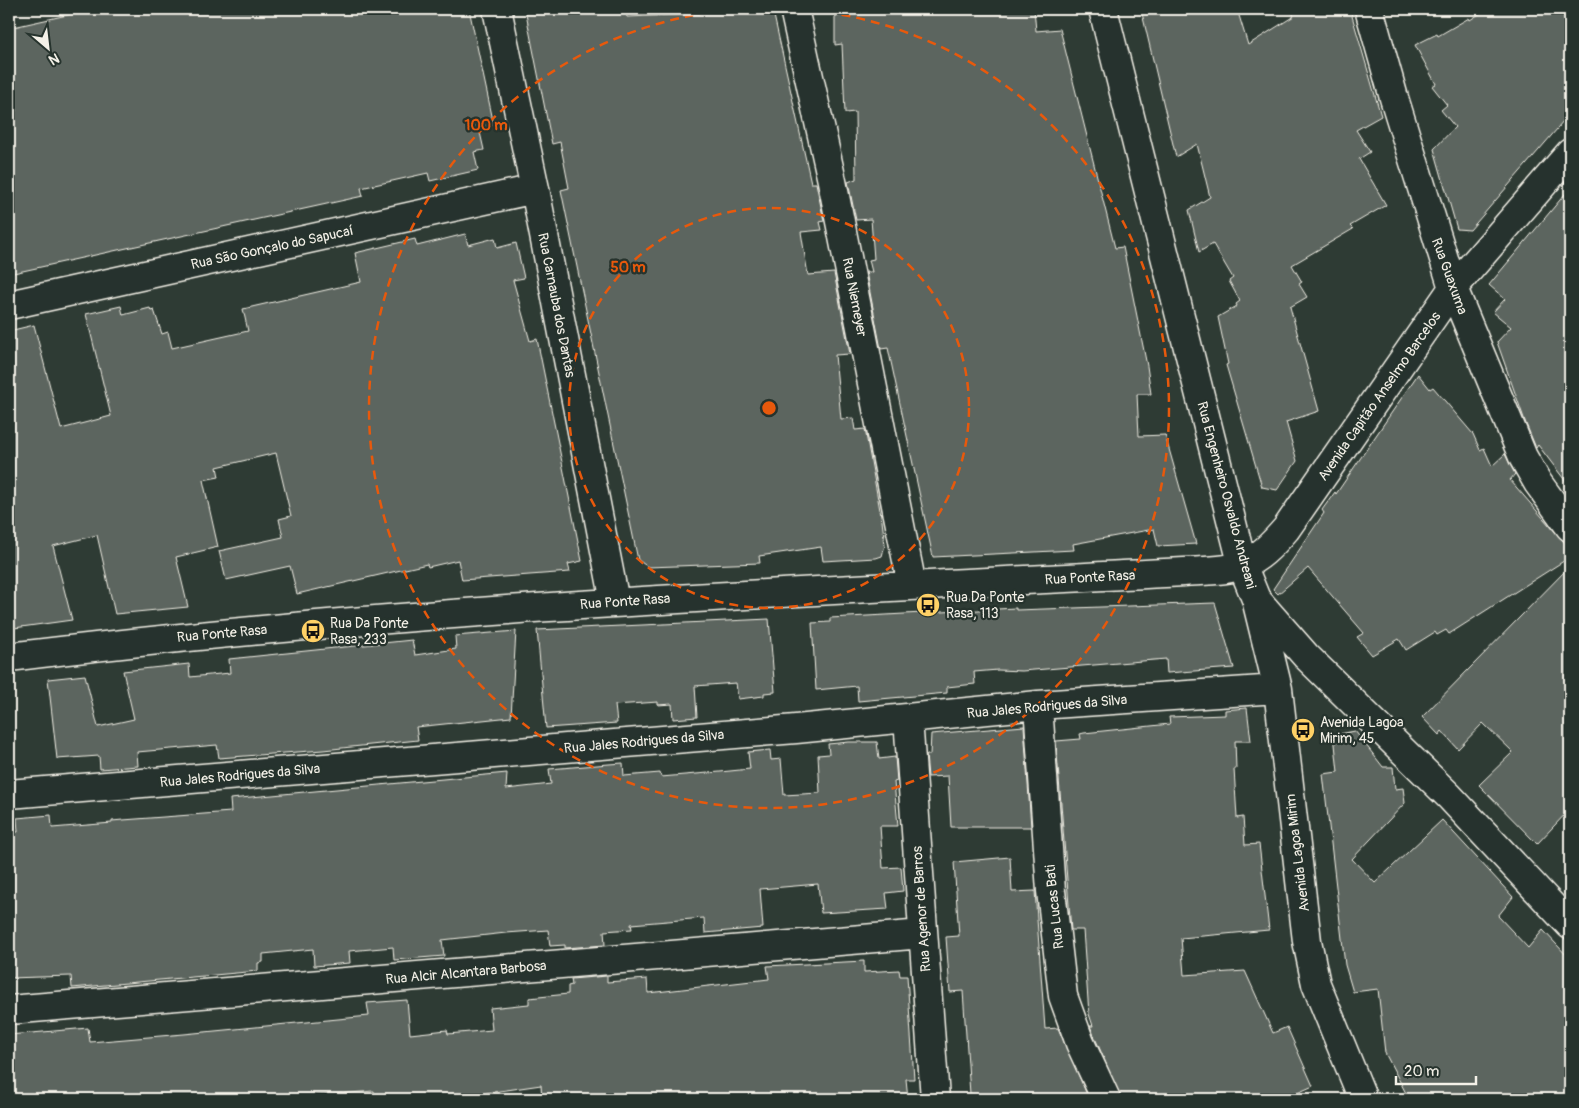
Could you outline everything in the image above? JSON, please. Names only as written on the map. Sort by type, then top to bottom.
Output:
[{"type":"street","name":"Rua Carnauba dos Dantas","points":[[497,9],[535,189],[615,602]]},
{"type":"street","name":"Rua Niemeyer","points":[[794,9],[834,191],[912,586]]},
{"type":"street","name":"Rua Engenheiro Osvaldo Andreani","points":[[1103,9],[1244,567],[1256,599],[1306,656],[1450,796],[1570,925]]},
{"type":"street","name":"Rua Guaxuma","points":[[1369,9],[1394,98],[1453,288],[1523,457],[1570,527]]},
{"type":"street","name":"Avenida Capitão Anselmo Barcelos","points":[[1244,567],[1266,551],[1286,529],[1453,288],[1570,153]]},
{"type":"street","name":"Rua São Gonçalo do Sapucaí","points":[[9,304],[535,189]]},
{"type":"street","name":"Rua Ponte Rasa","points":[[9,657],[172,637],[615,602],[1184,572],[1244,567]]},
{"type":"street","name":"Avenida Lagoa Mirim","points":[[1256,599],[1278,689],[1309,950],[1316,984],[1363,1099]]},
{"type":"street","name":"Rua Jales Rodrigues da Silva","points":[[9,794],[908,718],[1038,705],[1278,689]]},
{"type":"street","name":"Rua Lucas Bati","points":[[1038,705],[1051,891],[1063,996],[1080,1043],[1106,1099]]},
{"type":"street","name":"Rua Agenor de Barros","points":[[908,718],[935,1099]]},
{"type":"street","name":"Rua Alcir Alcantara Barbosa","points":[[9,1010],[923,934]]},
{"type":"building","points":[[94,9],[469,9],[494,125],[479,128],[484,150],[474,152],[478,170],[430,181],[428,173],[361,188],[363,196],[9,274],[9,113],[16,111],[9,79],[9,28]]},
{"type":"building","points":[[525,9],[592,9],[593,14],[625,9],[627,17],[700,14],[699,9],[744,9],[745,12],[773,11],[811,183],[816,183],[824,221],[820,222],[822,230],[801,232],[808,275],[834,273],[850,354],[835,355],[841,419],[853,418],[855,430],[865,429],[882,521],[885,545],[882,556],[823,561],[821,547],[759,556],[760,563],[648,567],[638,560],[561,190],[569,188],[560,142],[552,144]]},
{"type":"building","points":[[839,9],[1034,9],[1036,31],[1060,29],[1115,248],[1123,247],[1147,366],[1151,394],[1137,394],[1139,436],[1165,435],[1196,544],[1158,546],[1154,529],[1073,544],[1074,550],[933,557],[888,348],[881,349],[866,272],[872,272],[869,260],[874,259],[871,219],[856,220],[848,182],[856,179],[855,112],[845,113],[842,44],[835,45],[835,16],[839,16]]},
{"type":"building","points":[[1141,9],[1237,9],[1248,45],[1294,16],[1290,9],[1350,9],[1381,116],[1356,130],[1370,152],[1359,159],[1386,205],[1350,226],[1353,229],[1292,265],[1302,282],[1299,284],[1307,297],[1290,307],[1319,411],[1286,422],[1297,461],[1277,490],[1262,487],[1226,365],[1228,364],[1218,317],[1237,306],[1236,304],[1240,301],[1229,281],[1233,278],[1213,244],[1199,252],[1189,210],[1210,197],[1197,144],[1176,157]]},
{"type":"building","points":[[1487,9],[1570,9],[1570,114],[1470,230],[1457,229],[1434,149],[1455,127],[1441,110],[1447,105],[1432,86],[1436,84],[1415,45],[1437,34],[1438,36],[1469,18],[1470,20]]},
{"type":"building","points":[[1570,188],[1570,487],[1538,445],[1536,448],[1526,424],[1497,342],[1511,327],[1493,312],[1505,299],[1489,285]]},
{"type":"building","points":[[465,234],[468,245],[495,238],[497,248],[516,243],[524,278],[513,280],[530,341],[537,339],[582,561],[568,564],[570,572],[462,580],[458,560],[428,567],[427,564],[297,594],[290,566],[226,580],[219,551],[283,537],[279,519],[291,516],[276,453],[217,467],[219,477],[203,480],[218,547],[176,557],[188,607],[115,614],[97,535],[53,546],[72,620],[14,628],[9,604],[9,331],[34,325],[61,429],[111,416],[86,314],[121,306],[123,315],[150,308],[151,311],[154,310],[162,334],[168,332],[172,348],[248,331],[243,309],[361,282],[355,253],[415,239],[417,246]]},
{"type":"building","points":[[1418,374],[1430,389],[1433,387],[1473,434],[1480,450],[1484,448],[1492,466],[1505,454],[1515,474],[1510,480],[1570,549],[1570,557],[1449,634],[1446,630],[1437,635],[1435,632],[1406,650],[1399,639],[1372,655],[1357,637],[1364,633],[1308,568],[1278,594],[1273,589],[1324,513],[1322,510],[1335,492],[1336,494]]},
{"type":"building","points":[[1570,566],[1570,809],[1537,844],[1479,785],[1513,752],[1483,723],[1458,749],[1442,731],[1439,735],[1422,717]]},
{"type":"building","points":[[1215,603],[1234,668],[1167,673],[1166,659],[1022,671],[974,672],[975,684],[947,687],[947,693],[858,701],[857,686],[816,690],[812,623],[830,622],[830,618],[1016,608],[1016,610]]},
{"type":"building","points":[[769,619],[775,692],[764,693],[764,696],[738,699],[736,683],[695,686],[697,717],[673,719],[672,704],[658,705],[658,702],[615,705],[617,723],[546,728],[537,630]]},
{"type":"building","points":[[516,631],[511,717],[416,727],[418,740],[323,750],[219,758],[217,745],[137,752],[138,766],[100,769],[99,756],[57,759],[48,679],[85,675],[98,727],[134,719],[123,671],[189,664],[190,677],[230,673],[229,659],[412,640],[415,655],[456,649],[455,636]]},
{"type":"building","points":[[1247,708],[1251,741],[1235,741],[1236,769],[1234,769],[1237,818],[1243,817],[1245,845],[1259,844],[1269,930],[1181,938],[1184,975],[1245,971],[1273,1033],[1287,1027],[1313,1086],[1284,1099],[1121,1099],[1090,1026],[1093,1026],[1089,1014],[1083,930],[1071,930],[1056,741],[1081,739],[1080,734],[1084,733],[1170,724],[1169,717],[1225,715],[1225,710]]},
{"type":"building","points":[[1024,726],[1031,827],[951,827],[948,776],[928,777],[926,755],[930,755],[931,734]]},
{"type":"building","points":[[1355,731],[1383,767],[1393,767],[1395,789],[1403,788],[1405,803],[1352,859],[1375,883],[1442,820],[1513,897],[1498,916],[1528,948],[1543,930],[1570,959],[1570,1099],[1409,1099],[1385,1053],[1378,989],[1353,992],[1345,965],[1323,774],[1338,772],[1334,735]]},
{"type":"building","points":[[877,742],[879,759],[895,757],[897,781],[894,782],[898,826],[880,826],[883,868],[901,867],[903,891],[886,893],[888,909],[821,913],[818,884],[760,889],[763,928],[705,933],[704,918],[631,924],[632,929],[604,931],[605,945],[565,948],[565,945],[550,946],[548,930],[506,933],[442,940],[444,956],[394,960],[393,947],[349,951],[350,963],[314,966],[313,949],[263,954],[263,962],[258,963],[258,971],[72,988],[71,976],[9,978],[9,832],[18,832],[17,818],[51,815],[52,828],[112,823],[112,821],[231,812],[230,799],[507,773],[506,789],[551,784],[549,769],[623,763],[624,776],[660,773],[661,777],[720,772],[750,769],[748,752],[770,750],[771,760],[781,759],[784,795],[820,793],[818,755],[829,754],[828,744]]},
{"type":"building","points":[[1010,857],[1012,892],[1035,891],[1045,1029],[1058,1028],[1089,1099],[973,1099],[972,1094],[970,1094],[963,991],[950,992],[946,937],[959,936],[954,862]]},
{"type":"building","points":[[864,961],[864,972],[899,970],[900,976],[907,976],[914,1079],[906,1079],[908,1099],[542,1099],[541,1085],[486,1093],[486,1099],[375,1099],[374,1091],[314,1096],[314,1099],[14,1099],[9,1035],[88,1028],[90,1042],[184,1034],[369,1016],[367,1003],[407,1000],[410,1034],[447,1030],[448,1034],[492,1030],[490,1008],[529,1004],[529,998],[568,994],[568,986],[572,985],[571,979],[607,976],[607,982],[647,979],[648,993],[769,979],[767,966]]},
{"type":"place","name":"Rua Da Ponte Rasa, 113","points":[[928,605]]},
{"type":"place","name":"Rua Da Ponte Rasa, 233","points":[[313,631]]},
{"type":"place","name":"Avenida Lagoa Mirim, 45","points":[[1303,730]]}]
